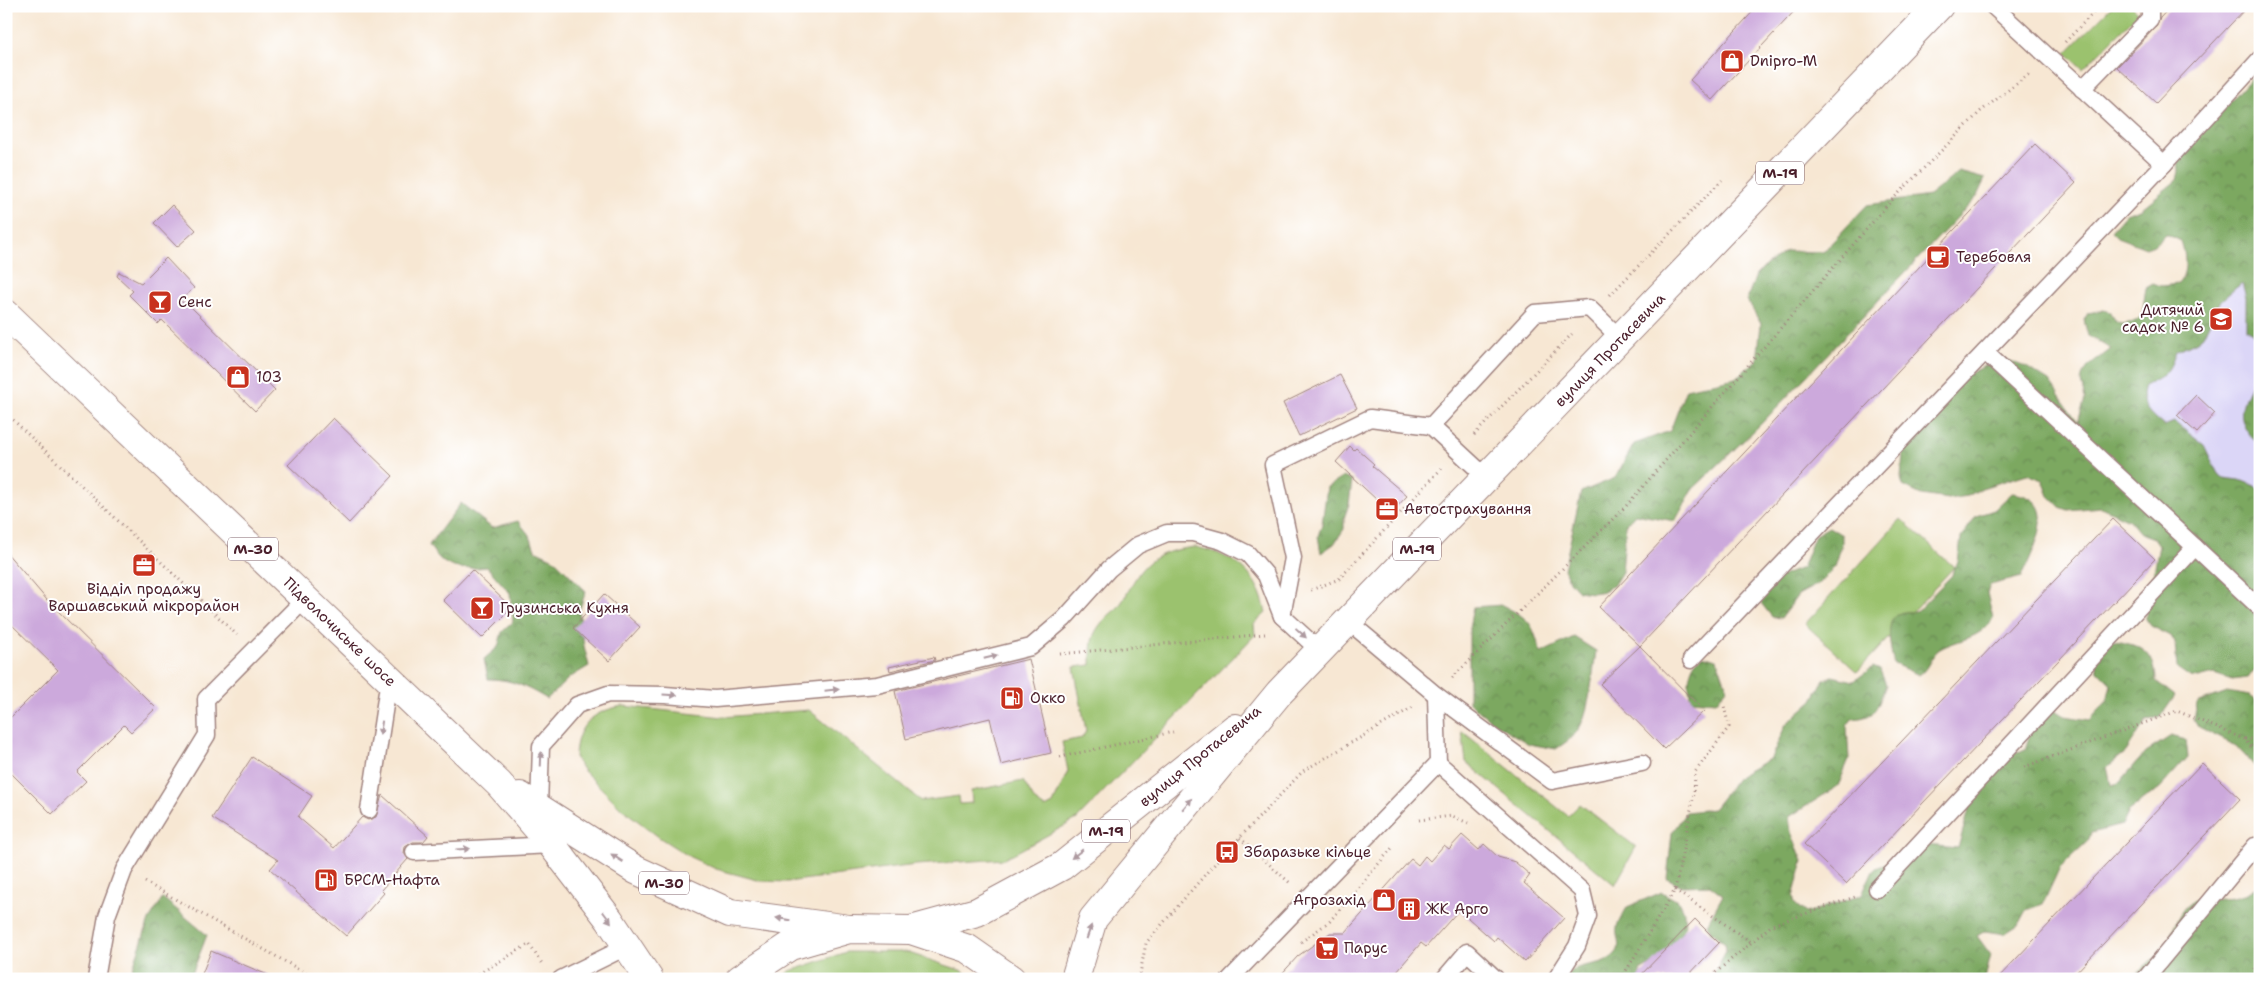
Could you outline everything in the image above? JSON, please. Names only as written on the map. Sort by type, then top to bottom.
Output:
[{"type":"highway","name":"вулиця Протасевича","points":[[1075,979],[1093,919],[1279,693],[1939,6]]},
{"type":"highway","name":"Підволочиське шосе","points":[[6,314],[499,784],[552,845],[609,919],[649,979]]},
{"type":"highway","name":"вулиця Протасевича","points":[[910,930],[977,912],[1062,866],[1279,693]]},
{"type":"highway","name":"Підволочиське шосе","points":[[499,784],[539,807],[636,870],[730,913],[849,930]]},
{"type":"highway","name":"М-19","points":[[740,979],[790,946],[849,930],[910,930]]},
{"type":"highway","points":[[910,930],[968,949],[1011,979]]},
{"type":"lane","points":[[1993,6],[2164,164]]},
{"type":"lane","points":[[2082,88],[2150,19],[2150,6]]},
{"type":"lane","points":[[1691,660],[2164,164],[2260,59]]},
{"type":"lane","points":[[1431,426],[1535,313],[1590,308],[1621,339]]},
{"type":"lane","points":[[1985,352],[2260,608]]},
{"type":"lane","points":[[1282,616],[1293,558],[1273,465],[1370,418],[1431,426],[1486,477]]},
{"type":"lane","points":[[539,807],[541,746],[577,705],[608,694],[665,695],[715,699],[878,685],[1031,647],[1064,619],[1109,569],[1138,545],[1167,534],[1194,533],[1222,541],[1248,554],[1266,575],[1282,616],[1320,651]]},
{"type":"lane","points":[[1877,889],[2195,547]]},
{"type":"lane","points":[[96,979],[107,916],[124,870],[207,735],[206,699],[305,599]]},
{"type":"lane","points":[[1348,621],[1436,695],[1552,782],[1642,763]]},
{"type":"lane","points":[[368,810],[389,679]]},
{"type":"lane","points":[[1230,979],[1438,763],[1436,695]]},
{"type":"lane","points":[[1438,763],[1582,891],[1588,916],[1577,946],[1556,979]]},
{"type":"lane","points":[[414,852],[552,845]]},
{"type":"lane","points":[[2145,979],[2255,846]]},
{"type":"lane","points":[[554,975],[628,946]]},
{"type":"lane","points":[[1444,979],[1467,952],[1496,979]]},
{"type":"path","points":[[1139,979],[1146,943],[1303,771],[1436,695],[1626,506],[1891,201],[1981,111],[2049,59],[2100,6]]},
{"type":"path","points":[[6,413],[253,651]]},
{"type":"path","points":[[1304,594],[1339,580],[1447,463]]},
{"type":"path","points":[[1031,647],[1063,654],[1266,634]]},
{"type":"path","points":[[1621,979],[1676,890],[1694,794],[1695,772],[1729,727],[1724,706]]},
{"type":"path","points":[[2020,768],[2177,711],[2244,739],[2260,739]]},
{"type":"path","points":[[1060,757],[1173,732]]},
{"type":"path","points":[[2244,739],[2260,757]]},
{"type":"path","points":[[1414,825],[1420,818],[1452,816],[1474,825]]},
{"type":"path","points":[[1240,838],[1307,899]]},
{"type":"path","points":[[1298,944],[1330,921],[1394,846]]},
{"type":"path","points":[[124,870],[316,979]]},
{"type":"path","points":[[1708,979],[1772,925],[1877,889]]},
{"type":"path","points":[[1676,890],[1751,942]]},
{"type":"path","points":[[470,979],[529,944],[554,975]]},
{"type":"path","points":[[2252,979],[2260,953]]},
{"type":"shaded area","name":"Дитячий садок № 6","points":[[2260,237],[2260,557],[2106,400]]},
{"type":"green space","points":[[2112,6],[2132,6],[2139,13],[2083,69],[2066,53]]},
{"type":"green space","points":[[2260,68],[2260,338],[2246,329],[2246,297],[2242,283],[2219,302],[2203,336],[2176,351],[2168,370],[2161,377],[2144,386],[2142,392],[2144,404],[2159,422],[2164,426],[2174,422],[2204,445],[2218,474],[2224,478],[2240,480],[2260,488],[2260,666],[2247,678],[2232,680],[2214,674],[2199,678],[2190,677],[2177,668],[2175,643],[2171,636],[2151,626],[2146,619],[2146,587],[2154,573],[2159,545],[2154,538],[2140,533],[2129,520],[2101,507],[2068,510],[2060,507],[2049,496],[2043,480],[2027,474],[1982,488],[1968,496],[1948,499],[1921,495],[1903,486],[1901,478],[1903,455],[1958,379],[2002,358],[2028,368],[2049,381],[2078,422],[2085,399],[2081,382],[2083,374],[2088,367],[2111,349],[2088,336],[2084,320],[2088,313],[2104,310],[2110,312],[2113,319],[2120,323],[2136,321],[2142,315],[2146,287],[2153,283],[2161,286],[2178,284],[2185,269],[2185,258],[2181,241],[2166,234],[2154,245],[2146,248],[2117,237],[2111,231],[2126,214],[2142,208],[2177,180],[2179,171],[2178,161]]},
{"type":"green space","points":[[1959,172],[1985,179],[1976,198],[1761,424],[1693,489],[1675,521],[1635,514],[1626,524],[1622,572],[1615,583],[1605,591],[1592,593],[1578,591],[1569,581],[1564,569],[1581,492],[1615,478],[1634,444],[1670,431],[1686,389],[1735,378],[1757,361],[1761,324],[1747,300],[1756,275],[1766,265],[1787,251],[1823,252],[1867,205],[1929,196]]},
{"type":"green space","points":[[2260,365],[2260,445],[2250,435],[2244,425],[2242,407]]},
{"type":"green space","points":[[1343,477],[1352,481],[1349,504],[1344,518],[1344,529],[1334,544],[1321,553],[1318,536],[1322,524],[1327,487]]},
{"type":"green space","points":[[2012,493],[2028,497],[2037,505],[2041,515],[2041,526],[2022,577],[1990,585],[1987,593],[1993,618],[1988,625],[1976,635],[1947,645],[1937,651],[1919,675],[1894,664],[1891,652],[1890,629],[1891,622],[1895,616],[1902,612],[1916,612],[1952,575],[1954,567],[1958,562],[1961,538],[1976,516],[1994,510]]},
{"type":"green space","points":[[461,503],[492,528],[518,521],[530,536],[535,550],[554,559],[586,591],[579,611],[589,666],[569,678],[547,699],[526,687],[512,682],[488,679],[484,659],[498,647],[502,632],[513,622],[510,593],[487,567],[453,567],[441,560],[429,545]]},
{"type":"green space","points":[[1901,519],[1954,567],[1857,672],[1805,624]]},
{"type":"green space","points":[[1829,527],[1842,535],[1842,543],[1835,567],[1818,584],[1798,595],[1781,618],[1772,617],[1761,603],[1772,580],[1802,568],[1815,535]]},
{"type":"green space","points":[[1196,547],[1222,555],[1243,568],[1251,576],[1262,599],[1266,613],[1254,624],[1255,635],[1077,819],[1004,859],[916,865],[787,882],[761,881],[716,869],[690,857],[660,838],[621,808],[583,770],[575,757],[579,736],[588,721],[612,708],[623,706],[723,717],[809,710],[921,801],[959,796],[960,804],[972,803],[971,791],[1023,781],[1035,801],[1045,808],[1053,804],[1068,771],[1062,742],[1082,738],[1086,731],[1074,667],[1091,665],[1091,645],[1096,630],[1119,606],[1136,577],[1150,561],[1180,549]]},
{"type":"green space","points":[[1502,605],[1520,615],[1529,623],[1541,653],[1574,637],[1596,651],[1589,699],[1581,725],[1567,742],[1556,749],[1529,744],[1494,723],[1469,703],[1469,628],[1473,607]]},
{"type":"green space","points":[[2110,640],[2137,646],[2143,650],[2152,661],[2156,681],[2175,696],[2161,716],[2146,721],[2126,752],[2107,767],[2111,785],[2119,783],[2146,752],[2171,736],[2186,740],[2188,757],[2160,788],[2129,810],[2122,825],[2091,833],[2089,840],[2060,867],[2043,904],[2026,910],[2018,925],[2004,934],[1985,931],[1977,936],[1991,955],[1985,979],[1715,979],[1714,973],[1726,951],[1725,943],[1711,932],[1707,924],[1723,895],[1710,885],[1682,886],[1667,878],[1672,833],[1686,812],[1713,809],[1739,776],[1771,758],[1786,724],[1813,700],[1824,679],[1832,676],[1854,681],[1873,667],[1880,670],[1886,685],[1875,710],[1867,716],[1852,719],[1847,726],[1849,759],[1838,786],[1789,817],[1791,832],[1803,861],[1793,897],[1795,904],[1806,913],[1862,895],[1876,868],[1886,863],[1905,860],[1916,844],[1958,848],[1971,802],[2000,761],[2025,749],[2038,709],[2045,705],[2065,716],[2090,720],[2107,701],[2111,684],[2098,671],[2096,662]]},
{"type":"green space","points":[[1702,655],[1717,659],[1727,688],[1716,702],[1691,700],[1689,682],[1691,670],[1697,659]]},
{"type":"green space","points":[[2227,692],[2250,696],[2260,703],[2260,772],[2236,746],[2198,727],[2194,720],[2197,703]]},
{"type":"green space","points":[[1462,731],[1568,816],[1580,804],[1636,847],[1615,885],[1466,762]]},
{"type":"green space","points":[[2260,883],[2260,979],[2130,979],[2162,950],[2179,915],[2189,904],[2197,899],[2223,899],[2247,894]]},
{"type":"green space","points":[[1662,892],[1676,900],[1684,912],[1685,927],[1669,954],[1640,971],[1640,979],[1565,979],[1575,969],[1603,962],[1615,954],[1619,945],[1618,925],[1627,907]]},
{"type":"green space","points":[[163,898],[207,935],[190,979],[129,979],[149,920]]},
{"type":"green space","points":[[846,952],[906,952],[963,971],[972,979],[780,979],[790,971]]},
{"type":"building","points":[[1758,6],[1799,6],[1712,100],[1690,80]]},
{"type":"building","points":[[2171,6],[2248,6],[2156,103],[2117,67],[2157,26],[2160,18]]},
{"type":"building","points":[[2035,144],[2076,183],[1640,646],[1599,607]]},
{"type":"building","points":[[172,205],[196,230],[177,247],[154,223]]},
{"type":"building","points":[[166,258],[194,288],[180,301],[190,306],[275,390],[255,411],[162,320],[158,324],[129,295],[133,291],[117,276],[119,272],[141,283]]},
{"type":"building","points":[[1340,375],[1357,408],[1299,436],[1283,403]]},
{"type":"building","points":[[2196,395],[2215,413],[2197,433],[2177,415]]},
{"type":"building","points":[[333,418],[393,476],[349,523],[288,465]]},
{"type":"building","points":[[1350,446],[1354,450],[1356,448],[1374,464],[1372,466],[1407,496],[1391,513],[1336,462]]},
{"type":"building","points":[[2113,519],[2155,559],[1846,884],[1804,844]]},
{"type":"building","points":[[6,552],[47,600],[156,708],[131,732],[124,725],[77,772],[86,781],[52,814],[6,768],[6,722],[58,670],[6,619]]},
{"type":"building","points":[[472,570],[512,608],[482,638],[443,600]]},
{"type":"building","points":[[604,594],[640,627],[609,661],[573,628]]},
{"type":"building","points":[[1640,646],[1704,711],[1664,749],[1600,684]]},
{"type":"building","points":[[934,657],[935,660],[890,671],[889,667]]},
{"type":"building","points":[[1029,659],[1051,753],[1001,765],[990,718],[906,739],[895,691]]},
{"type":"building","points":[[252,757],[312,796],[298,817],[334,848],[362,817],[368,820],[376,817],[382,795],[428,836],[423,842],[413,842],[405,847],[404,853],[408,859],[381,890],[384,893],[346,936],[270,869],[278,860],[212,818]]},
{"type":"building","points":[[2202,763],[2240,799],[2070,979],[1997,979]]},
{"type":"building","name":"ЖК Арго","points":[[1462,835],[1479,850],[1484,844],[1498,857],[1515,862],[1530,875],[1524,883],[1564,918],[1525,962],[1497,937],[1494,941],[1459,910],[1426,947],[1421,943],[1390,979],[1277,979],[1298,956],[1330,933],[1345,933],[1411,859],[1418,865],[1425,856],[1430,861],[1444,845],[1449,849]]},
{"type":"building","points":[[1695,919],[1719,943],[1685,979],[1637,979]]},
{"type":"building","points":[[211,951],[275,978],[275,979],[200,979]]},
{"type":"place","name":"Dnipro-M","points":[[1732,61]]},
{"type":"place","name":"Теребовля","points":[[1938,257]]},
{"type":"place","name":"Сенс","points":[[160,302]]},
{"type":"place","name":"Дитячий садок № 6","points":[[2221,319]]},
{"type":"place","name":"103","points":[[238,377]]},
{"type":"place","name":"Автострахування","points":[[1387,509]]},
{"type":"place","name":"Відділ продажу Варшавський мікрорайон","points":[[144,565]]},
{"type":"place","name":"Грузинська Кухня","points":[[482,608]]},
{"type":"place","name":"Окко","points":[[1012,698]]},
{"type":"place","name":"Збаразьке кільце","points":[[1227,852]]},
{"type":"place","name":"БРСМ-Нафта","points":[[326,880]]},
{"type":"place","name":"Агрозахід","points":[[1384,900]]},
{"type":"place","name":"ЖК Арго","points":[[1409,909]]},
{"type":"place","name":"Парус","points":[[1327,948]]}]
